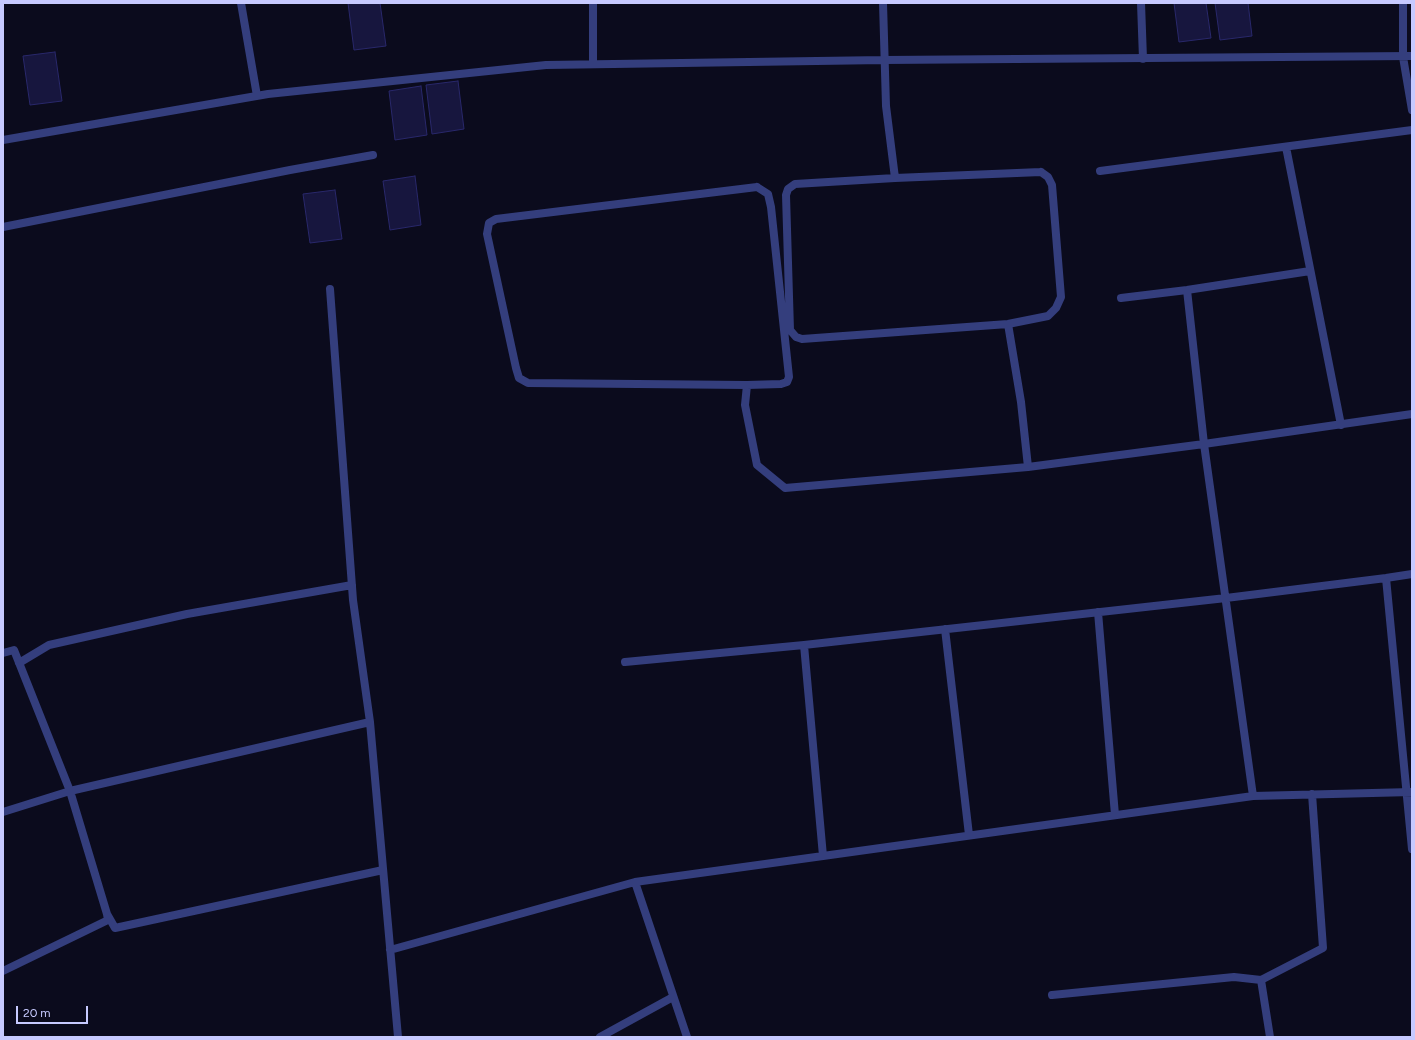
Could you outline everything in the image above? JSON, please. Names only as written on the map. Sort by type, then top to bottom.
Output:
[{"type":"street","points":[[242,3],[257,96]]},
{"type":"street","points":[[593,3],[593,64]]},
{"type":"street","points":[[883,3],[886,106],[894,178]]},
{"type":"street","points":[[1141,3],[1143,59]]},
{"type":"street","points":[[1403,3],[1403,57],[1412,110]]},
{"type":"street","points":[[3,140],[257,96],[546,64],[1412,56]]},
{"type":"street","points":[[1100,171],[1412,130]]},
{"type":"street","points":[[1286,147],[1341,425]]},
{"type":"street","points":[[3,227],[290,170],[373,156]]},
{"type":"street","points":[[1041,172],[1048,176],[1052,185],[1061,297],[1056,308],[1048,316],[1008,324],[802,339],[796,338],[790,330],[786,194],[788,189],[794,184],[894,178],[1041,172]]},
{"type":"street","points":[[757,186],[768,194],[771,207],[789,376],[787,382],[781,384],[747,385],[528,383],[519,378],[487,234],[489,223],[496,219],[757,186]]},
{"type":"street","points":[[1121,298],[1186,290],[1310,271]]},
{"type":"street","points":[[330,289],[352,585],[370,722],[398,1037]]},
{"type":"street","points":[[1186,290],[1204,444],[1253,796]]},
{"type":"street","points":[[1008,324],[1021,402],[1028,466]]},
{"type":"street","points":[[747,385],[745,405],[757,464],[785,488],[1028,466],[1204,444],[1412,414]]},
{"type":"street","points":[[625,662],[1226,598],[1412,574]]},
{"type":"street","points":[[1386,578],[1409,792],[1412,849]]},
{"type":"street","points":[[19,663],[49,645],[187,614],[352,585]]},
{"type":"street","points":[[1098,612],[1115,815]]},
{"type":"street","points":[[945,629],[969,836]]},
{"type":"street","points":[[804,644],[823,856]]},
{"type":"street","points":[[3,652],[14,650],[70,791],[108,920],[3,971]]},
{"type":"street","points":[[3,812],[70,791],[370,722]]},
{"type":"street","points":[[390,950],[635,882],[1253,796],[1409,792]]},
{"type":"street","points":[[1052,995],[1234,977],[1261,980],[1323,948],[1312,794]]},
{"type":"street","points":[[107,914],[115,928],[383,870]]},
{"type":"street","points":[[635,882],[687,1037]]},
{"type":"street","points":[[1261,980],[1270,1037]]},
{"type":"street","points":[[600,1037],[673,996]]},
{"type":"building","points":[[348,3],[380,3],[386,46],[354,50]]},
{"type":"building","points":[[1174,3],[1206,3],[1211,38],[1179,42]]},
{"type":"building","points":[[1215,3],[1248,3],[1252,36],[1220,40]]},
{"type":"building","points":[[55,52],[62,101],[30,105],[23,56]]},
{"type":"building","points":[[458,81],[464,129],[432,134],[426,85]]},
{"type":"building","points":[[421,86],[427,135],[395,140],[389,91]]},
{"type":"building","points":[[415,176],[421,225],[390,230],[383,181]]},
{"type":"building","points":[[335,190],[342,239],[310,243],[303,194]]}]
